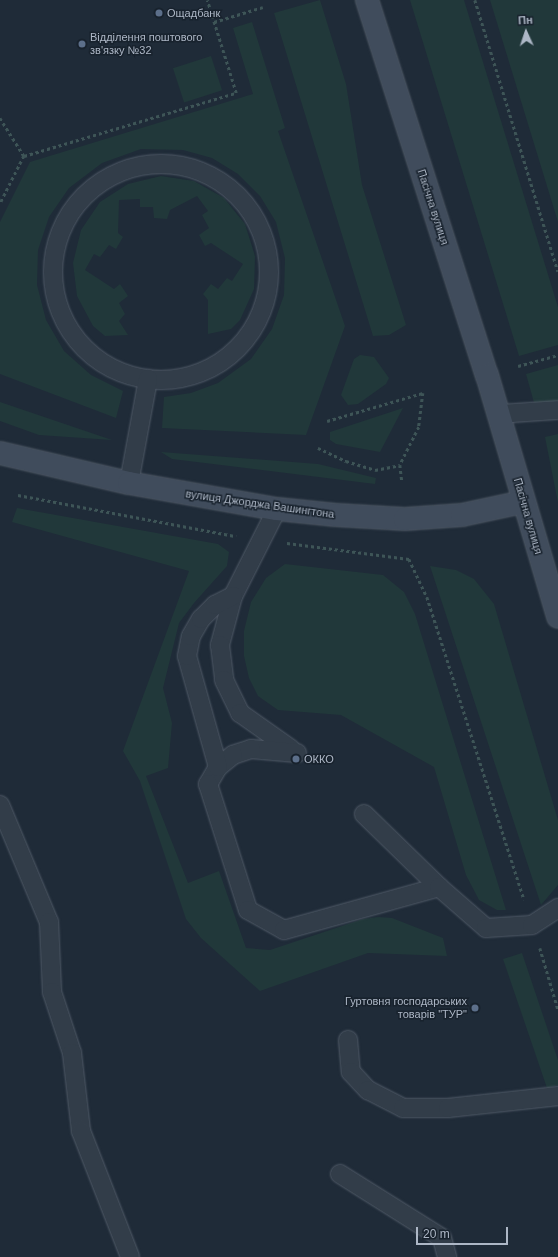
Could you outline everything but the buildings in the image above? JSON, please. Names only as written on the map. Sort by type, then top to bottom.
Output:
[{"type":"main road","name":"Пасічна вулиця","points":[[367,0],[499,414],[523,502],[558,616]]},
{"type":"main road","name":"вулиця Джорджа Вашингтона","points":[[0,453],[129,483],[277,509],[405,519],[462,515],[523,502]]},
{"type":"lane","points":[[143,165],[180,166],[206,173],[228,187],[247,205],[261,228],[269,260],[268,292],[258,322],[240,347],[211,368],[160,381],[148,379],[131,377],[100,362],[77,341],[61,314],[53,283],[54,253],[64,224],[81,199],[109,177],[143,165]]},
{"type":"lane","points":[[129,483],[148,379]]},
{"type":"lane","points":[[499,414],[558,410]]},
{"type":"lane","points":[[277,509],[233,596],[220,645],[224,680],[240,714],[297,753],[251,749],[232,755],[218,767],[208,784],[248,910],[284,930],[439,887]]},
{"type":"lane","points":[[218,767],[187,656],[191,636],[201,619],[215,605],[233,596]]},
{"type":"lane","points":[[0,805],[49,922],[52,992],[72,1053],[81,1131],[130,1257]]},
{"type":"lane","points":[[364,814],[439,887],[486,928],[532,925],[558,908]]},
{"type":"lane","points":[[348,1040],[351,1072],[368,1090],[403,1108],[448,1108],[558,1096]]},
{"type":"lane","points":[[340,1174],[442,1238],[447,1257]]},
{"type":"path","points":[[0,204],[24,156],[236,93],[207,0]]},
{"type":"path","points":[[475,0],[558,272]]},
{"type":"path","points":[[214,22],[263,7]]},
{"type":"path","points":[[0,118],[24,156]]},
{"type":"path","points":[[518,366],[558,355]]},
{"type":"path","points":[[326,421],[423,393],[419,427],[400,466],[402,481]]},
{"type":"path","points":[[318,448],[346,461],[375,470],[400,466]]},
{"type":"path","points":[[18,495],[236,536]]},
{"type":"path","points":[[278,542],[409,559],[427,597],[558,1009]]},
{"type":"green space","points":[[320,0],[346,84],[362,185],[406,325],[389,335],[373,336],[274,13]]},
{"type":"green space","points":[[410,0],[464,0],[558,307],[558,345],[519,356]]},
{"type":"green space","points":[[490,0],[558,0],[558,222]]},
{"type":"green space","points":[[252,22],[285,128],[278,131],[345,326],[306,435],[162,428],[164,397],[191,393],[218,383],[251,359],[272,329],[284,295],[285,258],[276,222],[260,196],[238,174],[212,158],[183,150],[141,149],[102,163],[69,188],[49,217],[38,250],[37,285],[46,320],[64,351],[91,375],[123,391],[116,418],[0,374],[0,222],[30,162],[253,94],[233,28]]},
{"type":"green space","points":[[211,56],[222,90],[184,103],[173,68]]},
{"type":"green space","points":[[161,176],[194,181],[224,198],[245,224],[255,256],[254,289],[240,320],[231,329],[208,334],[208,300],[203,294],[211,284],[218,289],[227,278],[232,281],[243,264],[211,243],[205,246],[199,235],[209,228],[202,215],[208,211],[197,196],[170,210],[167,219],[154,218],[153,207],[140,207],[140,199],[119,200],[118,233],[123,237],[116,249],[109,245],[100,257],[94,254],[85,270],[114,289],[120,284],[128,296],[119,303],[125,314],[119,321],[128,335],[105,336],[93,326],[77,296],[73,263],[81,230],[100,202],[128,184]]},
{"type":"green space","points":[[360,355],[374,357],[389,378],[386,384],[358,404],[348,405],[341,395],[354,359]]},
{"type":"green space","points":[[558,365],[558,411],[538,417],[526,374]]},
{"type":"green space","points":[[0,402],[112,440],[39,435],[0,421]]},
{"type":"green space","points":[[403,408],[380,452],[336,444],[330,440],[330,432]]},
{"type":"green space","points":[[558,434],[558,503],[545,437]]},
{"type":"green space","points":[[161,452],[318,464],[376,478],[375,484],[172,459]]},
{"type":"green space","points":[[17,508],[218,544],[229,552],[227,566],[194,603],[179,623],[163,688],[172,723],[168,768],[146,776],[188,883],[219,871],[246,948],[270,950],[363,919],[378,917],[392,918],[443,938],[447,956],[368,953],[260,991],[201,938],[186,919],[140,781],[123,751],[189,571],[12,522]]},
{"type":"green space","points":[[285,564],[383,575],[404,592],[415,614],[506,910],[497,910],[479,900],[466,875],[434,767],[341,715],[278,710],[258,696],[249,678],[244,656],[244,631],[251,602],[266,578]]},
{"type":"green space","points":[[430,566],[456,570],[474,579],[494,604],[558,820],[558,885],[541,905]]},
{"type":"green space","points":[[522,953],[558,1060],[558,1085],[547,1088],[503,959]]},
{"type":"place","name":"Ощадбанк","points":[[159,13]]},
{"type":"place","name":"Відділення поштового зв'язку №32","points":[[82,44]]},
{"type":"place","name":"ОККО","points":[[296,759]]},
{"type":"place","name":"Гуртовня господарських товарів \"ТУР\"","points":[[475,1008]]}]
